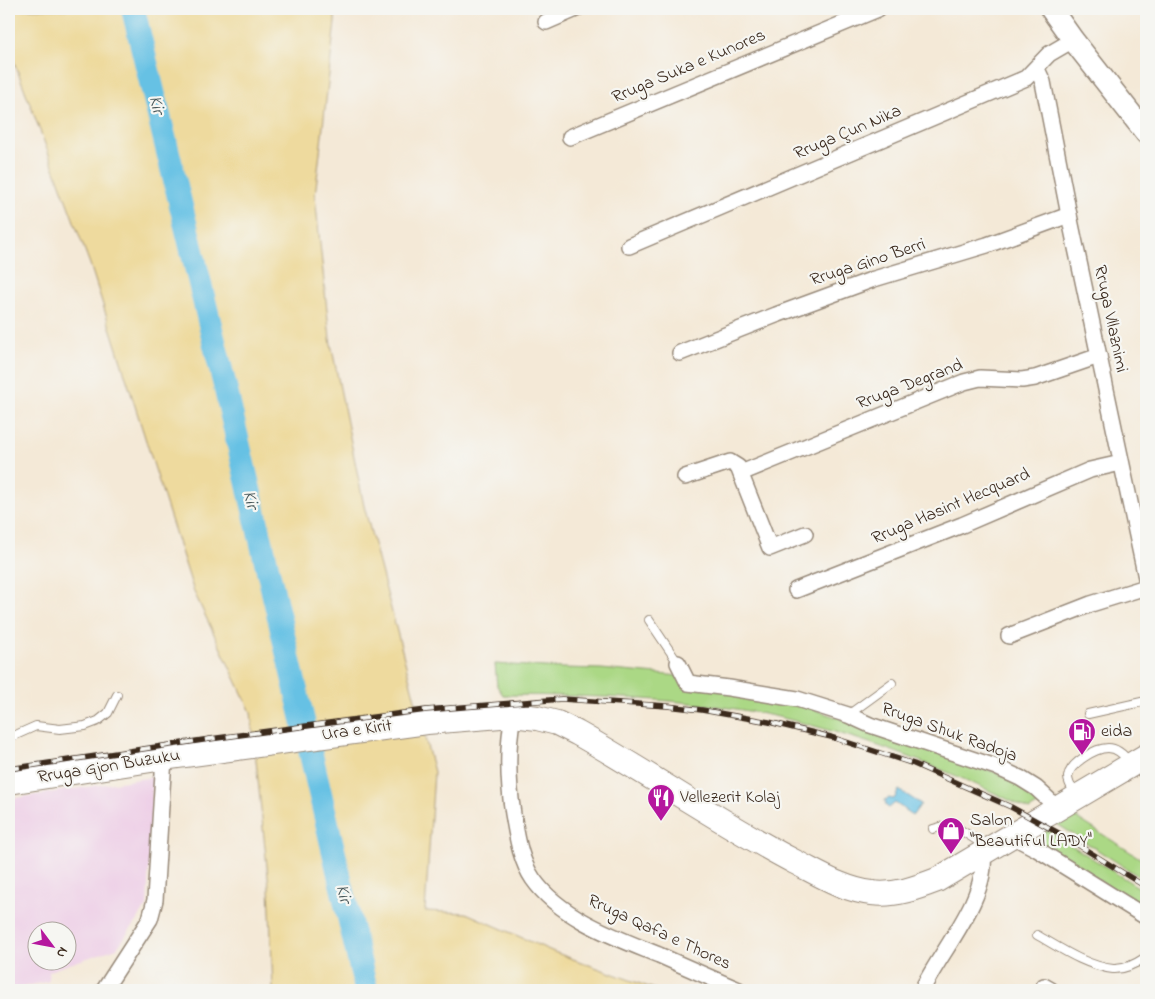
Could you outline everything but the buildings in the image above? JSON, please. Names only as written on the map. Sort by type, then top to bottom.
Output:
[{"type":"main road","points":[[1051,9],[1146,133]]},
{"type":"main road","points":[[509,715],[550,721],[577,733],[754,840],[835,883],[871,893],[891,894],[912,890],[937,880],[1139,761]]},
{"type":"main road","name":"Ura e Kirit","points":[[209,752],[427,722],[509,715]]},
{"type":"main road","name":"Rruga Gjon Buzuku","points":[[9,782],[209,752]]},
{"type":"street","points":[[546,22],[576,9]]},
{"type":"street","name":"Rruga Suka e Kunores","points":[[570,137],[878,9]]},
{"type":"street","name":"Rruga Çun Nika","points":[[629,246],[1026,78],[1049,54],[1073,40]]},
{"type":"street","name":"Rruga Vllaznimi","points":[[1036,68],[1043,82],[1069,215],[1146,578]]},
{"type":"street","name":"Rruga Gino Berri","points":[[680,353],[874,279],[987,245],[1069,215]]},
{"type":"street","name":"Rruga Degrand","points":[[741,473],[964,382],[980,378],[1022,380],[1036,378],[1099,356]]},
{"type":"street","points":[[685,477],[730,462],[738,467],[741,473],[770,548],[805,534]]},
{"type":"street","name":"Rruga Hasint Hecquard","points":[[796,590],[962,525],[1090,470],[1121,463]]},
{"type":"street","points":[[1009,636],[1091,604],[1146,588]]},
{"type":"street","name":"Rruga Shuk Radoja","points":[[678,663],[688,683],[797,699],[848,715],[870,725],[996,768],[1036,788],[1048,799],[1054,811]]},
{"type":"street","name":"Rruga Qafa e Thores","points":[[509,715],[512,805],[517,837],[524,862],[542,890],[569,911],[602,931],[740,990]]},
{"type":"street","points":[[104,990],[150,919],[155,900],[164,758]]},
{"type":"street","points":[[1012,836],[1035,848],[1146,917]]},
{"type":"street","points":[[922,990],[980,885],[984,868],[983,854]]},
{"type":"lane","name":"Rruga Shuk Radoja","points":[[649,620],[678,663]]},
{"type":"lane","name":"Rruga Shuk Radoja","points":[[848,715],[892,683]]},
{"type":"lane","points":[[9,738],[36,726],[60,729],[85,726],[98,721],[108,713],[117,695]]},
{"type":"lane","points":[[1088,714],[1146,701]]},
{"type":"lane","points":[[933,829],[951,824],[978,841],[983,854]]},
{"type":"lane","points":[[1037,936],[1084,961],[1114,969],[1126,967],[1146,957]]},
{"type":"shaded area","points":[[153,777],[147,906],[117,948],[78,961],[78,922],[28,922],[28,972],[49,972],[49,981],[9,990],[9,799]]},
{"type":"green space","points":[[495,664],[601,669],[680,676],[804,706],[997,773],[1044,801],[1029,810],[968,781],[904,755],[839,733],[774,716],[673,701],[605,697],[503,695],[497,686]]},
{"type":"green space","points":[[1069,813],[1146,862],[1146,881],[1057,824]]},
{"type":"green space","points":[[1047,830],[1146,892],[1146,910],[1036,841]]},
{"type":"sand","points":[[9,9],[335,9],[315,196],[330,339],[364,506],[434,772],[425,911],[466,913],[554,952],[657,990],[273,990],[269,886],[251,712],[194,592],[90,264],[9,48]]},
{"type":"water","points":[[899,790],[921,804],[913,815],[895,803],[889,808],[886,806],[885,800],[888,798],[894,799]]},
{"type":"waterway","name":"Kir","points":[[133,9],[224,382],[366,990]]},
{"type":"railway","points":[[9,769],[210,739],[426,710],[562,699],[667,706],[769,722],[831,737],[914,764],[1011,807],[1062,835],[1146,887]]},
{"type":"place","name":"eida","points":[[1082,756]]},
{"type":"place","name":"Vellezerit Kolaj","points":[[661,822]]},
{"type":"place","name":"Salon \"Beautiful LADY\"","points":[[951,855]]}]
